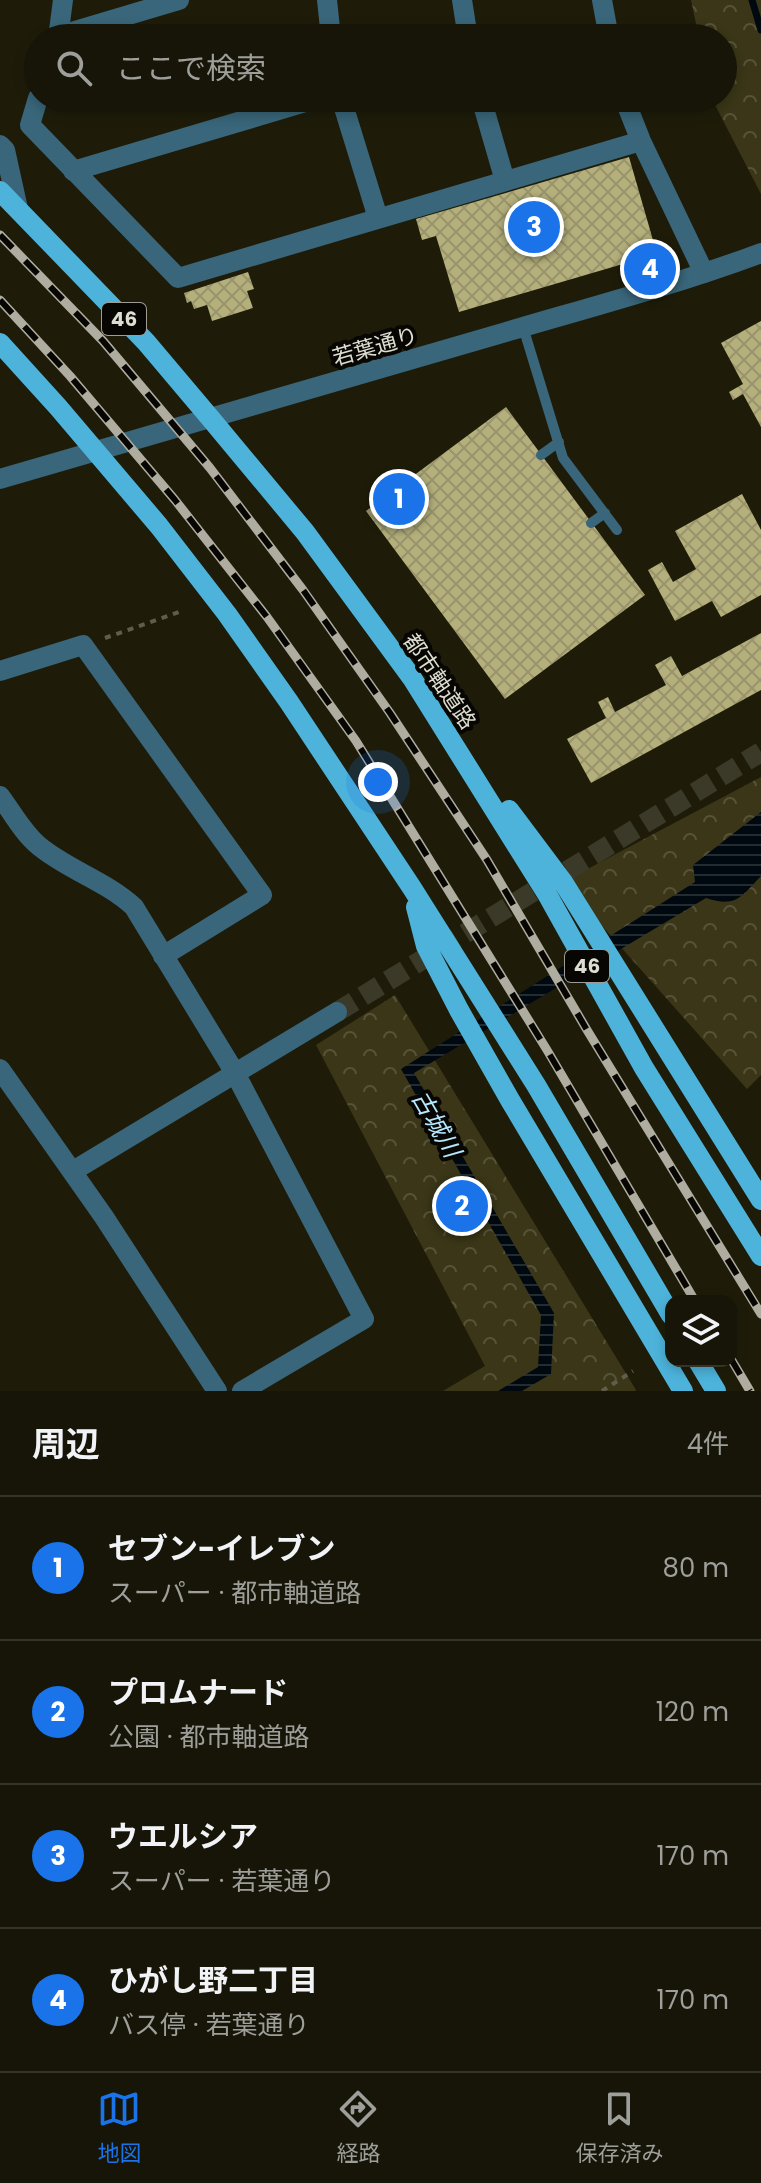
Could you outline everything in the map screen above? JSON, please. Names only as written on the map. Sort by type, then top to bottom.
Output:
[{"type":"main road","name":"都市軸道路","points":[[0,191],[146,342],[305,532],[412,678],[547,894],[644,1068],[761,1256]]},
{"type":"main road","points":[[0,343],[159,526],[227,614],[289,702],[412,888],[536,1085],[665,1305]]},
{"type":"main road","name":"46","points":[[412,678],[563,882],[761,1200]]},
{"type":"main road","points":[[412,888],[426,946],[459,1010],[683,1391]]},
{"type":"main road","points":[[702,1367],[716,1391]]},
{"type":"street","points":[[60,24],[63,0]]},
{"type":"street","points":[[101,24],[179,0]]},
{"type":"street","points":[[327,0],[330,24]]},
{"type":"street","points":[[462,0],[466,24]]},
{"type":"street","points":[[602,0],[606,24]]},
{"type":"street","points":[[34,112],[30,125],[178,278],[641,141]]},
{"type":"street","points":[[73,171],[272,112]]},
{"type":"street","points":[[345,112],[378,218]]},
{"type":"street","points":[[485,112],[505,181]]},
{"type":"street","points":[[630,112],[704,273]]},
{"type":"street","points":[[0,145],[5,150],[18,209]]},
{"type":"street","name":"若葉通り","points":[[0,479],[523,327],[761,253]]},
{"type":"street","points":[[0,671],[83,645],[262,895],[163,956]]},
{"type":"street","points":[[0,796],[35,843],[120,894],[134,907],[235,1073],[364,1319],[242,1391]]},
{"type":"street","points":[[73,1171],[337,1012]]},
{"type":"street","points":[[0,1069],[73,1171],[217,1391]]},
{"type":"lane","points":[[523,327],[563,458],[617,530]]},
{"type":"lane","points":[[541,455],[559,442]]},
{"type":"lane","points":[[591,523],[605,513]]},
{"type":"path","points":[[83,645],[179,612]]},
{"type":"path","points":[[602,1391],[633,1371]]},
{"type":"green space","points":[[691,0],[761,0],[761,194],[719,112],[737,112],[737,24],[696,24]]},
{"type":"green space","points":[[761,777],[761,1075],[747,1089],[563,882]]},
{"type":"green space","points":[[395,995],[635,1391],[443,1391],[485,1366],[316,1045]]},
{"type":"water","points":[[761,812],[761,876],[743,895],[724,902],[706,898],[414,1073],[554,1313],[551,1374],[522,1391],[498,1391],[538,1367],[541,1315],[401,1069],[695,882],[693,865]]},
{"type":"building","points":[[629,157],[657,254],[459,312],[436,236],[422,240],[416,219]]},
{"type":"building","points":[[248,272],[254,289],[247,291],[253,308],[212,321],[207,305],[194,309],[191,301],[187,303],[184,293]]},
{"type":"building","points":[[761,321],[761,427],[743,394],[733,400],[729,392],[743,384],[721,343]]},
{"type":"building","points":[[506,407],[645,595],[505,699],[366,511]]},
{"type":"building","points":[[742,494],[761,530],[761,595],[721,617],[712,601],[675,621],[648,570],[662,562],[673,582],[696,569],[675,531]]},
{"type":"building","points":[[761,633],[761,690],[591,783],[567,739],[606,718],[598,702],[608,697],[615,712],[666,685],[655,665],[671,656],[682,676]]},
{"type":"waterway","name":"古城川","points":[[752,0],[761,30]]},
{"type":"tunnel","points":[[337,1012],[761,752]]},
{"type":"railway","points":[[0,235],[103,341],[210,468],[303,590],[390,713],[487,860],[761,1314]]},
{"type":"railway","points":[[0,300],[70,376],[175,500],[267,617],[356,741],[547,1050],[691,1295]]},
{"type":"railway","points":[[736,1367],[750,1391]]},
{"type":"place","name":"ウエルシア","points":[[534,227]]},
{"type":"place","name":"ひがし野二丁目","points":[[650,269]]},
{"type":"place","name":"セブン-イレブン","points":[[399,499]]},
{"type":"place","name":"プロムナード","points":[[462,1206]]}]
